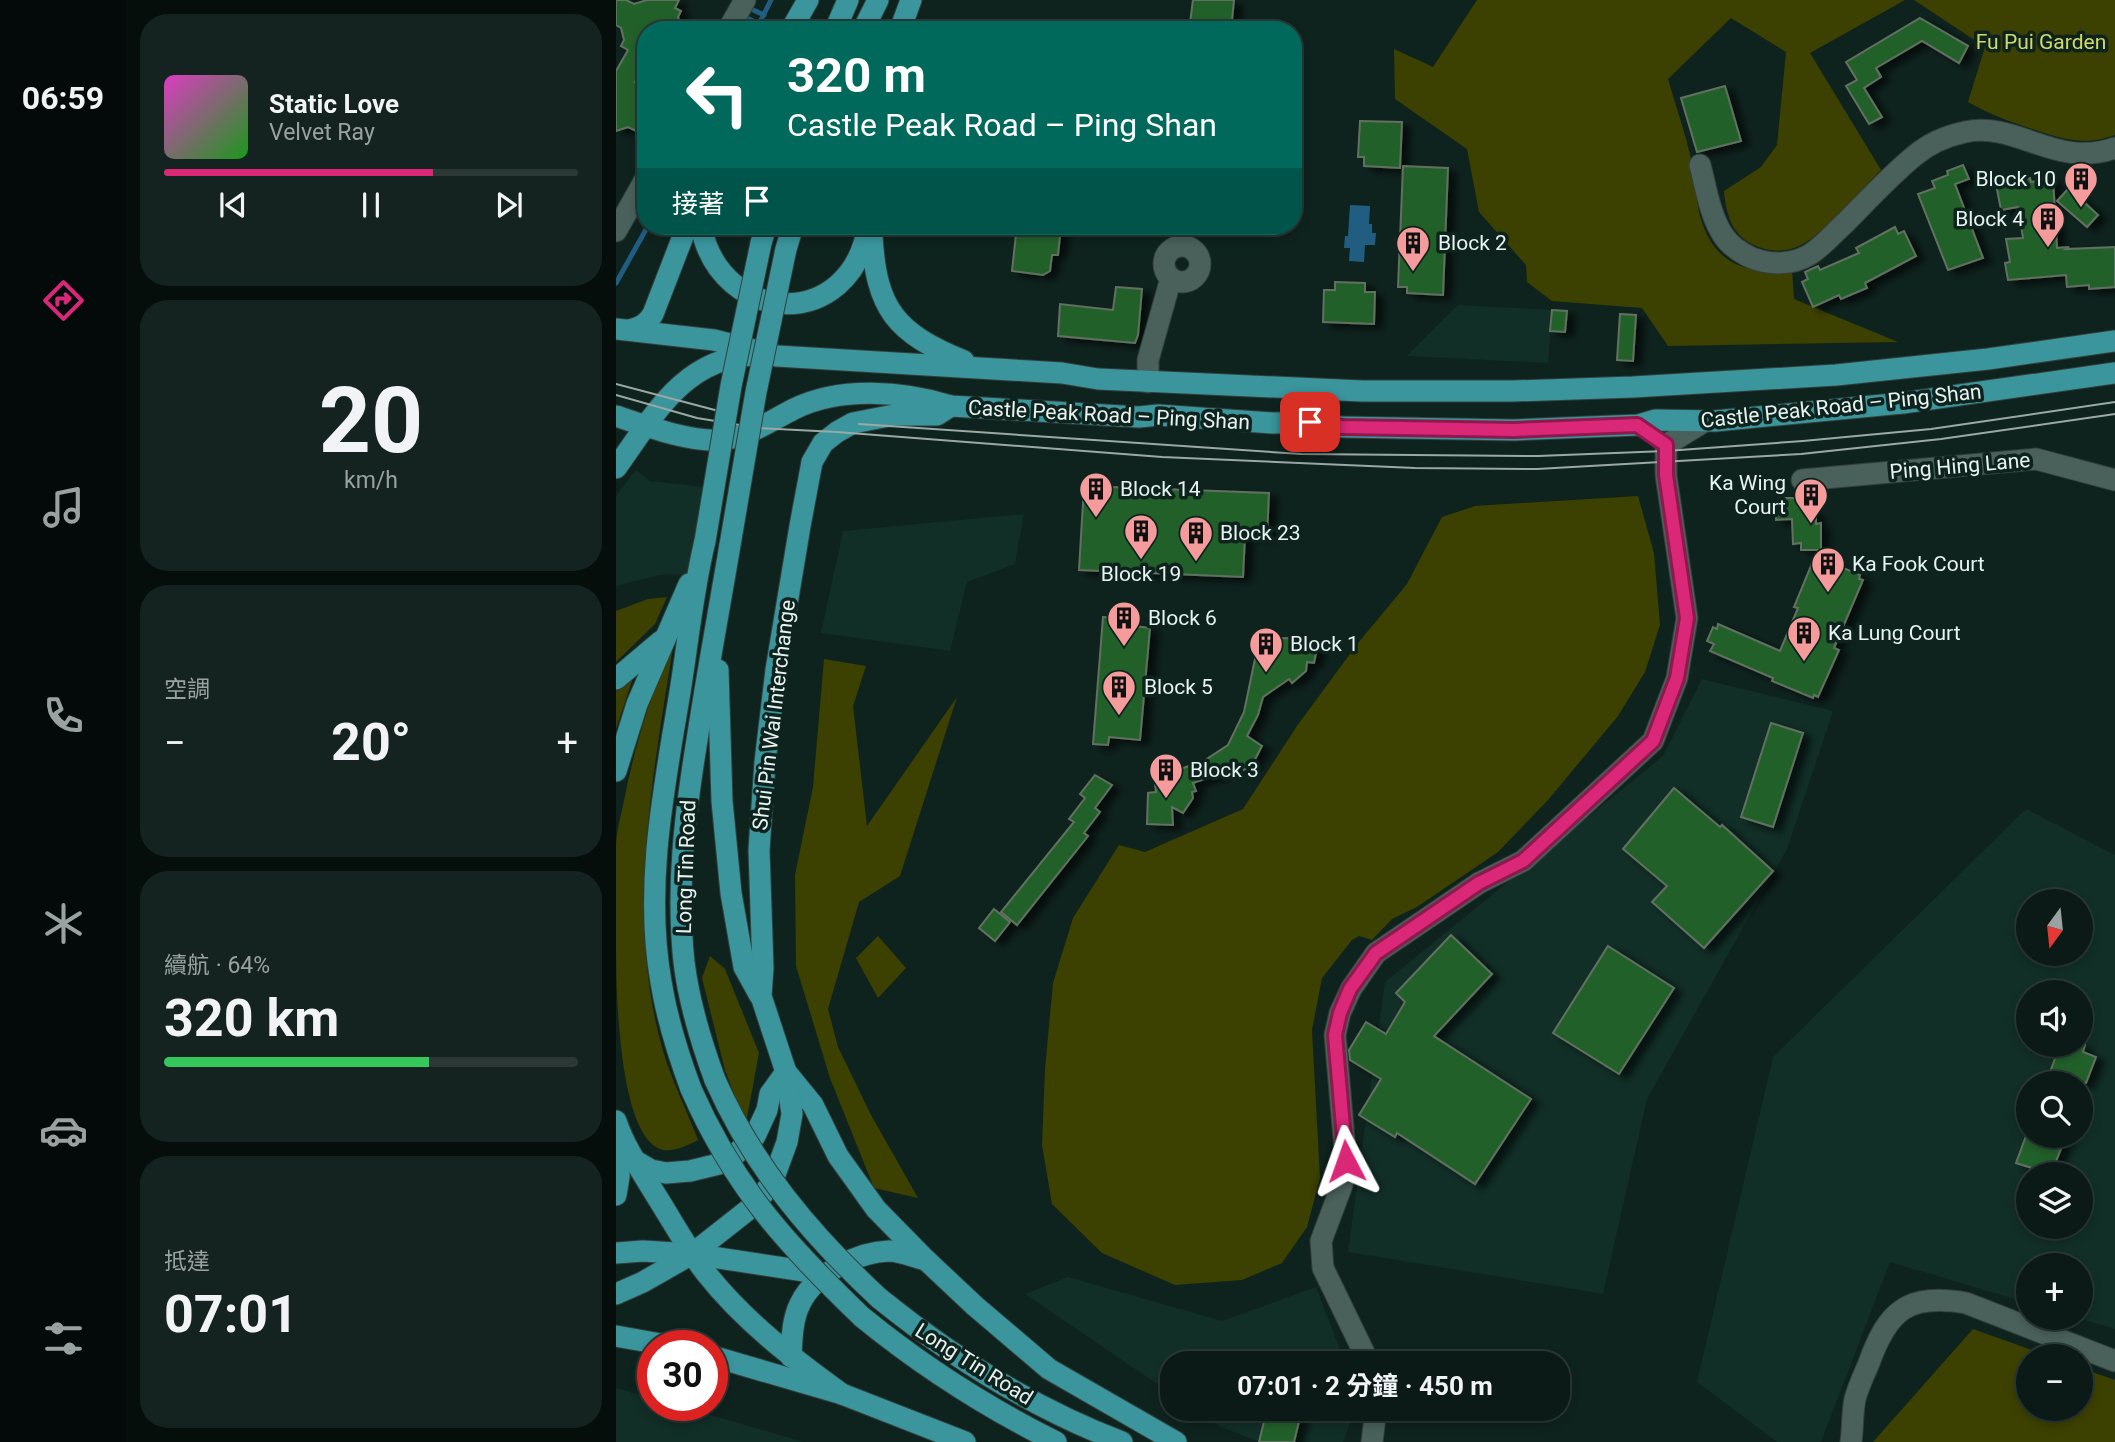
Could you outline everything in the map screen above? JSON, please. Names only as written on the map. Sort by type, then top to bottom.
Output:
[{"type":"main road","points":[[796,21],[808,0]]},
{"type":"main road","points":[[839,21],[848,0]]},
{"type":"main road","points":[[868,21],[878,0]]},
{"type":"main road","points":[[903,21],[911,0]]},
{"type":"main road","points":[[623,329],[640,327],[653,314],[684,235]]},
{"type":"main road","points":[[704,235],[709,251],[732,283],[754,297],[779,303],[812,299],[845,279],[858,260],[867,235]]},
{"type":"main road","name":"Long Tin Road","points":[[763,235],[731,386],[662,802],[655,880],[656,935],[660,980],[674,1040],[691,1089],[729,1165],[748,1193],[807,1264],[862,1317],[926,1367],[971,1397],[1056,1442]]},
{"type":"main road","name":"Long Tin Road","points":[[790,235],[755,392],[690,788],[681,881],[682,935],[688,989],[699,1036],[729,1113],[770,1181],[824,1245],[879,1298],[908,1322],[992,1379],[1064,1417],[1122,1442]]},
{"type":"main road","points":[[871,235],[877,282],[887,307],[895,318],[914,336],[934,349],[980,368]]},
{"type":"main road","name":"Castle Peak Road – Ping Shan","points":[[623,329],[714,340],[777,356],[980,368],[1148,382],[1362,391],[1513,391],[1633,387],[1870,372],[2115,341]]},
{"type":"main road","points":[[616,468],[677,388],[707,365],[727,358],[777,356]]},
{"type":"main road","name":"Castle Peak Road – Ping Shan","points":[[616,416],[673,433],[719,440],[738,437],[796,408],[838,396],[866,394],[928,399],[951,406],[1139,417],[1167,415],[1273,424],[1310,422],[1342,427],[1514,430],[1637,425],[1655,420],[1705,421],[1903,403],[2115,373]]},
{"type":"main road","name":"Shui Pin Wai Interchange","points":[[616,1294],[692,1254],[753,1206],[772,1183],[787,1142],[792,1114],[786,1072],[761,996],[763,968],[759,850],[765,762],[789,592],[813,462],[823,443],[853,424],[894,415],[937,415],[951,406]]},
{"type":"main road","points":[[616,771],[637,705],[704,546]]},
{"type":"main road","points":[[722,591],[718,631],[718,695],[722,801],[728,867],[744,967],[761,996]]},
{"type":"main road","points":[[616,679],[666,637]]},
{"type":"main road","points":[[634,1160],[651,1170],[666,1173],[690,1171],[727,1162],[755,1136],[767,1110],[769,1094],[786,1072],[813,1105],[838,1156],[876,1209],[926,1260],[1049,1369],[1176,1442]]},
{"type":"main road","points":[[618,1127],[634,1160],[708,1275],[755,1326],[791,1357],[842,1394]]},
{"type":"main road","points":[[616,1195],[619,1177],[618,1127]]},
{"type":"main road","points":[[616,1253],[643,1251],[692,1254],[824,1274]]},
{"type":"main road","points":[[791,1357],[794,1318],[800,1302],[824,1274],[854,1259],[890,1251],[926,1260]]},
{"type":"main road","points":[[616,1336],[637,1340]]},
{"type":"main road","points":[[728,1361],[842,1394],[965,1442]]},
{"type":"street","points":[[733,21],[745,0]]},
{"type":"street","points":[[1700,165],[1714,215],[1724,236],[1740,252],[1762,262],[1785,263],[1808,256],[1826,242],[1914,155],[1939,139],[1968,131],[1997,131],[2052,150],[2077,155],[2102,153],[2115,148]]},
{"type":"street","points":[[616,231],[637,194]]},
{"type":"street","points":[[1148,382],[1148,360],[1171,278]]},
{"type":"street","points":[[1666,445],[1705,421]]},
{"type":"street","points":[[1637,425],[1666,445]]},
{"type":"street","points":[[1363,1351],[1323,1268],[1321,1241],[1342,1185],[1346,1161],[1335,1035],[1340,1013],[1350,989],[1376,953],[1479,883],[1523,861],[1653,741],[1677,678],[1687,618],[1666,475],[1666,445]]},
{"type":"street","name":"Ping Hing Lane","points":[[1802,480],[2036,459],[2115,480]]},
{"type":"street","points":[[1851,1442],[1855,1399],[1877,1341],[1889,1322],[1904,1307],[1923,1300],[1945,1299],[1966,1303],[2115,1361]]},
{"type":"street","points":[[1372,1442],[1375,1421]]},
{"type":"shaded area","points":[[1458,305],[1552,310],[1548,363],[1407,356]]},
{"type":"shaded area","points":[[636,470],[650,481],[723,489],[705,574],[659,575],[616,586],[616,496]]},
{"type":"shaded area","points":[[1024,514],[1015,564],[967,582],[950,651],[821,633],[843,531]]},
{"type":"shaded area","points":[[1702,679],[1833,711],[1787,849],[1647,1099],[1603,1294],[1348,1252],[1385,982],[1663,756]]},
{"type":"shaded area","points":[[2026,809],[2115,855],[2115,1329],[2093,1322],[2093,1253],[2016,1253],[2016,1299],[1890,1262],[1821,1442],[1777,1442],[1697,1382],[1773,1057]]},
{"type":"shaded area","points":[[1068,1277],[1222,1321],[1316,1287],[1340,1351],[1160,1351],[1160,1386],[1025,1294]]},
{"type":"shaded area","points":[[616,1388],[637,1394],[637,1421],[728,1420],[804,1442],[616,1442]]},
{"type":"shaded area","points":[[1212,1421],[1351,1421],[1343,1442],[1259,1442]]},
{"type":"green space","points":[[1477,0],[1905,0],[1810,53],[1881,170],[1821,231],[1795,248],[1772,250],[1746,241],[1731,222],[1724,191],[1761,167],[1777,145],[1786,52],[1731,18],[1668,79],[1690,152],[1700,216],[1714,246],[1723,256],[1747,268],[1776,271],[1792,269],[1794,299],[1898,342],[1668,346],[1642,308],[1552,301],[1527,282],[1526,265],[1479,212],[1467,149],[1395,99],[1394,49],[1433,67]]},
{"type":"green space","name":"Fu Pui Garden","points":[[1914,0],[2115,0],[2115,135],[2082,141],[2061,138],[2005,119],[1968,102],[1985,47]]},
{"type":"green space","points":[[1638,496],[1654,553],[1660,625],[1645,672],[1618,716],[1548,800],[1498,852],[1417,907],[1392,919],[1372,940],[1359,936],[1352,940],[1322,978],[1312,1030],[1320,1178],[1307,1227],[1282,1263],[1242,1280],[1175,1285],[1102,1253],[1052,1204],[1042,1145],[1045,1069],[1053,983],[1073,918],[1119,845],[1145,852],[1243,809],[1297,726],[1358,643],[1407,584],[1442,517],[1475,506]]},
{"type":"green space","points":[[667,597],[655,624],[616,662],[616,611],[648,599]]},
{"type":"green space","points":[[675,634],[646,843],[645,948],[651,1000],[663,1051],[698,1140],[681,1148],[663,1150],[647,1139],[636,1117],[627,1088],[618,1018],[616,843],[639,737]]},
{"type":"green space","points":[[824,659],[866,666],[853,706],[867,826],[957,697],[900,876],[859,902],[828,1009],[838,1047],[871,1115],[918,1198],[874,1188],[830,1078],[796,966],[795,875],[813,787]]},
{"type":"green space","points":[[633,678],[616,729],[616,691]]},
{"type":"green space","points":[[878,936],[906,968],[878,998],[856,958]]},
{"type":"green space","points":[[710,956],[725,969],[759,1053],[747,1118],[740,1110],[725,1070],[702,978]]},
{"type":"green space","points":[[1973,1329],[2016,1344],[2016,1421],[2093,1421],[2093,1372],[2115,1380],[2115,1442],[1873,1442]]},
{"type":"water","points":[[1350,205],[1370,206],[1369,224],[1372,224],[1372,233],[1376,233],[1375,245],[1365,245],[1364,262],[1349,261],[1350,248],[1344,248],[1345,236],[1348,236]]},
{"type":"building","points":[[616,0],[626,0],[634,4],[647,0],[679,0],[675,8],[681,11],[679,21],[637,21],[637,132],[628,127],[616,131],[616,71],[628,50],[621,46],[624,40],[621,28],[616,25]]},
{"type":"building","points":[[1193,0],[1234,0],[1232,21],[1190,21]]},
{"type":"building","points":[[1920,18],[1968,46],[1959,63],[1922,41],[1876,68],[1881,77],[1864,88],[1882,117],[1869,124],[1846,86],[1857,80],[1846,62]]},
{"type":"building","points":[[1725,86],[1741,141],[1697,152],[1681,98]]},
{"type":"building","points":[[1360,121],[1402,122],[1400,168],[1364,166],[1364,157],[1358,157]]},
{"type":"building","points":[[1963,165],[1969,179],[1955,184],[1983,258],[1948,270],[1918,194],[1935,188],[1932,181]]},
{"type":"building","points":[[1403,166],[1448,168],[1443,295],[1407,293],[1407,287],[1398,287]]},
{"type":"building","points":[[2030,178],[2031,182],[2053,178],[2057,248],[2115,247],[2115,287],[2067,287],[2066,275],[2008,280],[2005,263],[2010,262],[2006,239],[2023,238],[2018,207],[2001,210],[1996,184]]},
{"type":"building","name":"Block 10","points":[[2069,188],[2098,215],[2087,227],[2057,201]]},
{"type":"building","points":[[1895,227],[1898,234],[1904,231],[1916,256],[1865,283],[1867,288],[1841,299],[1839,295],[1813,307],[1802,282],[1808,279],[1805,272],[1818,266],[1820,270],[1859,253],[1856,248]]},
{"type":"building","points":[[1016,235],[1060,235],[1058,255],[1052,255],[1050,271],[1043,275],[1012,271]]},
{"type":"building","points":[[1335,282],[1365,283],[1365,292],[1375,292],[1374,324],[1323,322],[1324,290],[1335,290]]},
{"type":"building","points":[[1116,287],[1142,289],[1135,343],[1058,336],[1060,304],[1113,310]]},
{"type":"building","points":[[1552,310],[1567,311],[1565,332],[1550,331]]},
{"type":"building","points":[[1620,314],[1636,315],[1633,361],[1617,360]]},
{"type":"building","points":[[1084,486],[1269,493],[1267,536],[1245,535],[1243,577],[1079,570]]},
{"type":"building","name":"Ka Wing Court","points":[[1780,498],[1803,498],[1804,512],[1816,512],[1816,524],[1821,523],[1821,550],[1801,550],[1801,543],[1793,544],[1792,519],[1776,520],[1776,505],[1780,505]]},
{"type":"building","points":[[1815,556],[1860,575],[1859,579],[1863,580],[1834,648],[1839,650],[1818,697],[1814,695],[1813,698],[1710,651],[1714,644],[1707,641],[1713,627],[1717,629],[1718,624],[1780,651]]},
{"type":"building","points":[[1103,617],[1117,618],[1117,624],[1150,628],[1140,740],[1109,737],[1108,745],[1093,744]]},
{"type":"building","points":[[1279,638],[1312,639],[1312,642],[1318,643],[1314,663],[1307,662],[1306,671],[1292,683],[1289,679],[1263,697],[1258,715],[1247,736],[1262,746],[1253,763],[1244,770],[1236,762],[1218,774],[1193,783],[1196,791],[1192,792],[1193,798],[1183,813],[1172,807],[1173,825],[1147,824],[1148,793],[1156,792],[1155,784],[1166,781],[1164,775],[1205,760],[1228,745],[1244,712],[1256,654],[1260,655],[1262,648],[1272,650],[1273,642],[1278,643]]},
{"type":"building","points":[[1771,723],[1803,733],[1773,827],[1741,817]]},
{"type":"building","points":[[1095,775],[1112,785],[1095,808],[1100,812],[1084,833],[1088,836],[1017,925],[1001,912],[1074,822],[1069,819],[1085,798],[1080,794]]},
{"type":"building","points":[[1674,788],[1720,827],[1722,825],[1773,871],[1704,948],[1652,902],[1667,886],[1623,849]]},
{"type":"building","points":[[994,909],[1010,922],[995,941],[979,928]]},
{"type":"building","points":[[1451,935],[1492,974],[1434,1036],[1531,1099],[1475,1184],[1397,1133],[1395,1137],[1359,1115],[1381,1079],[1350,1060],[1349,1050],[1366,1022],[1386,1034],[1405,1002],[1396,993]]},
{"type":"building","points":[[1608,946],[1674,988],[1619,1074],[1553,1033]]},
{"type":"building","points":[[2056,1057],[2096,1057],[2091,1071],[2050,1071]]},
{"type":"building","points":[[2022,1148],[2061,1148],[2056,1162],[2016,1162]]},
{"type":"building","points":[[1264,1421],[1299,1421],[1294,1442],[1259,1442]]},
{"type":"waterway","points":[[760,21],[771,0]]},
{"type":"waterway","points":[[749,8],[764,15]]},
{"type":"waterway","points":[[745,17],[753,21]]},
{"type":"waterway","points":[[616,283],[643,235]]},
{"type":"tram line","points":[[616,384],[730,414]]},
{"type":"tram line","points":[[616,395],[697,418],[758,428],[1162,457],[1415,468],[1537,469],[1801,454],[1941,439],[2115,414]]},
{"type":"tram line","points":[[859,424],[1301,454],[1538,456],[1666,451],[1803,441],[1931,429],[2115,402]]},
{"type":"place","name":"Block 10","points":[[2081,209]]},
{"type":"place","name":"Block 4","points":[[2048,249]]},
{"type":"place","name":"Block 2","points":[[1413,273]]},
{"type":"place","name":"Block 14","points":[[1096,519]]},
{"type":"place","name":"Ka Wing Court","points":[[1811,525]]},
{"type":"place","name":"Block 19","points":[[1141,561]]},
{"type":"place","name":"Block 23","points":[[1196,563]]},
{"type":"place","name":"Ka Fook Court","points":[[1828,594]]},
{"type":"place","name":"Block 6","points":[[1124,648]]},
{"type":"place","name":"Ka Lung Court","points":[[1804,663]]},
{"type":"place","name":"Block 1","points":[[1266,674]]},
{"type":"place","name":"Block 5","points":[[1119,717]]},
{"type":"place","name":"Block 3","points":[[1166,800]]},
{"type":"route","points":[[1310,422],[1342,427],[1514,430],[1637,425],[1666,445],[1666,475],[1687,618],[1677,678],[1653,741],[1523,861],[1479,883],[1376,953],[1350,989],[1335,1035],[1346,1161]]}]
